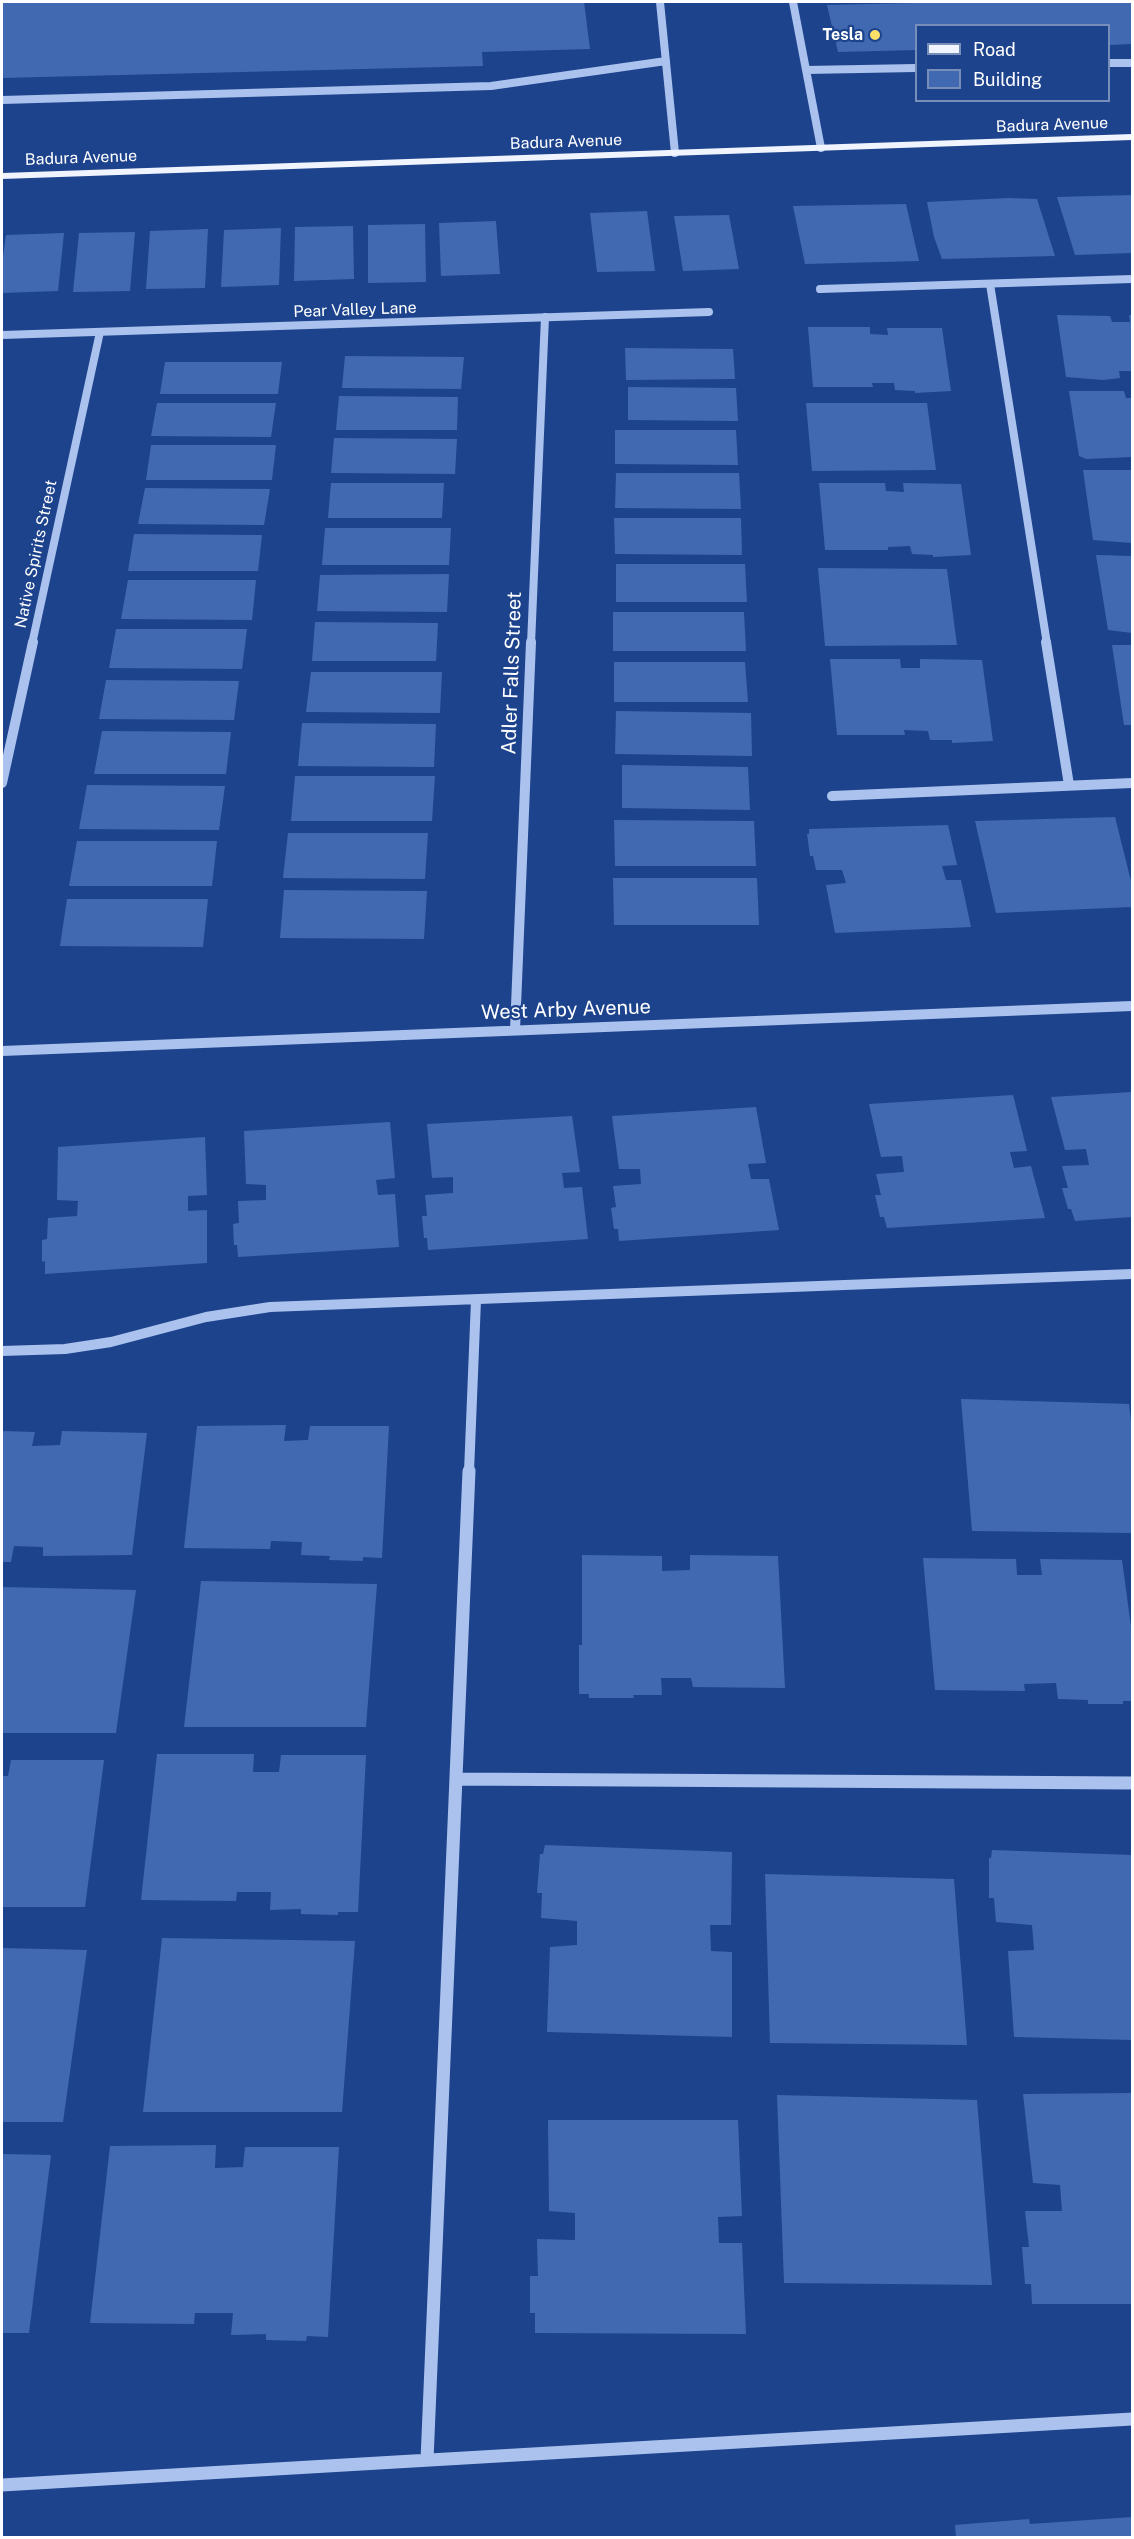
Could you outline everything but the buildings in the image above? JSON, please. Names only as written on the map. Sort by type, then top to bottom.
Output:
[{"type":"main road","name":"Badura Avenue","points":[[2,176],[1132,138]]},
{"type":"street","points":[[660,2],[675,153]]},
{"type":"street","points":[[793,2],[821,148]]},
{"type":"street","points":[[2,100],[491,86],[666,61]]},
{"type":"street","points":[[1110,63],[1132,63]]},
{"type":"street","points":[[806,70],[915,68]]},
{"type":"street","points":[[820,289],[1132,279]]},
{"type":"street","points":[[990,284],[1069,785]]},
{"type":"street","name":"Pear Valley Lane","points":[[2,335],[709,312]]},
{"type":"street","name":"Adler Falls Street","points":[[515,1030],[545,317]]},
{"type":"street","name":"Native Spirits Street","points":[[2,783],[100,332]]},
{"type":"street","points":[[832,796],[1132,783]]},
{"type":"street","name":"West Arby Avenue","points":[[2,1051],[1132,1006]]},
{"type":"street","points":[[2,1352],[65,1349],[111,1342],[206,1317],[270,1307],[1132,1274]]},
{"type":"street","points":[[427,2460],[476,1300]]},
{"type":"street","points":[[457,1779],[1132,1783]]},
{"type":"street","points":[[2,2485],[1132,2419]]},
{"type":"place","name":"Tesla","points":[[875,35]]}]
